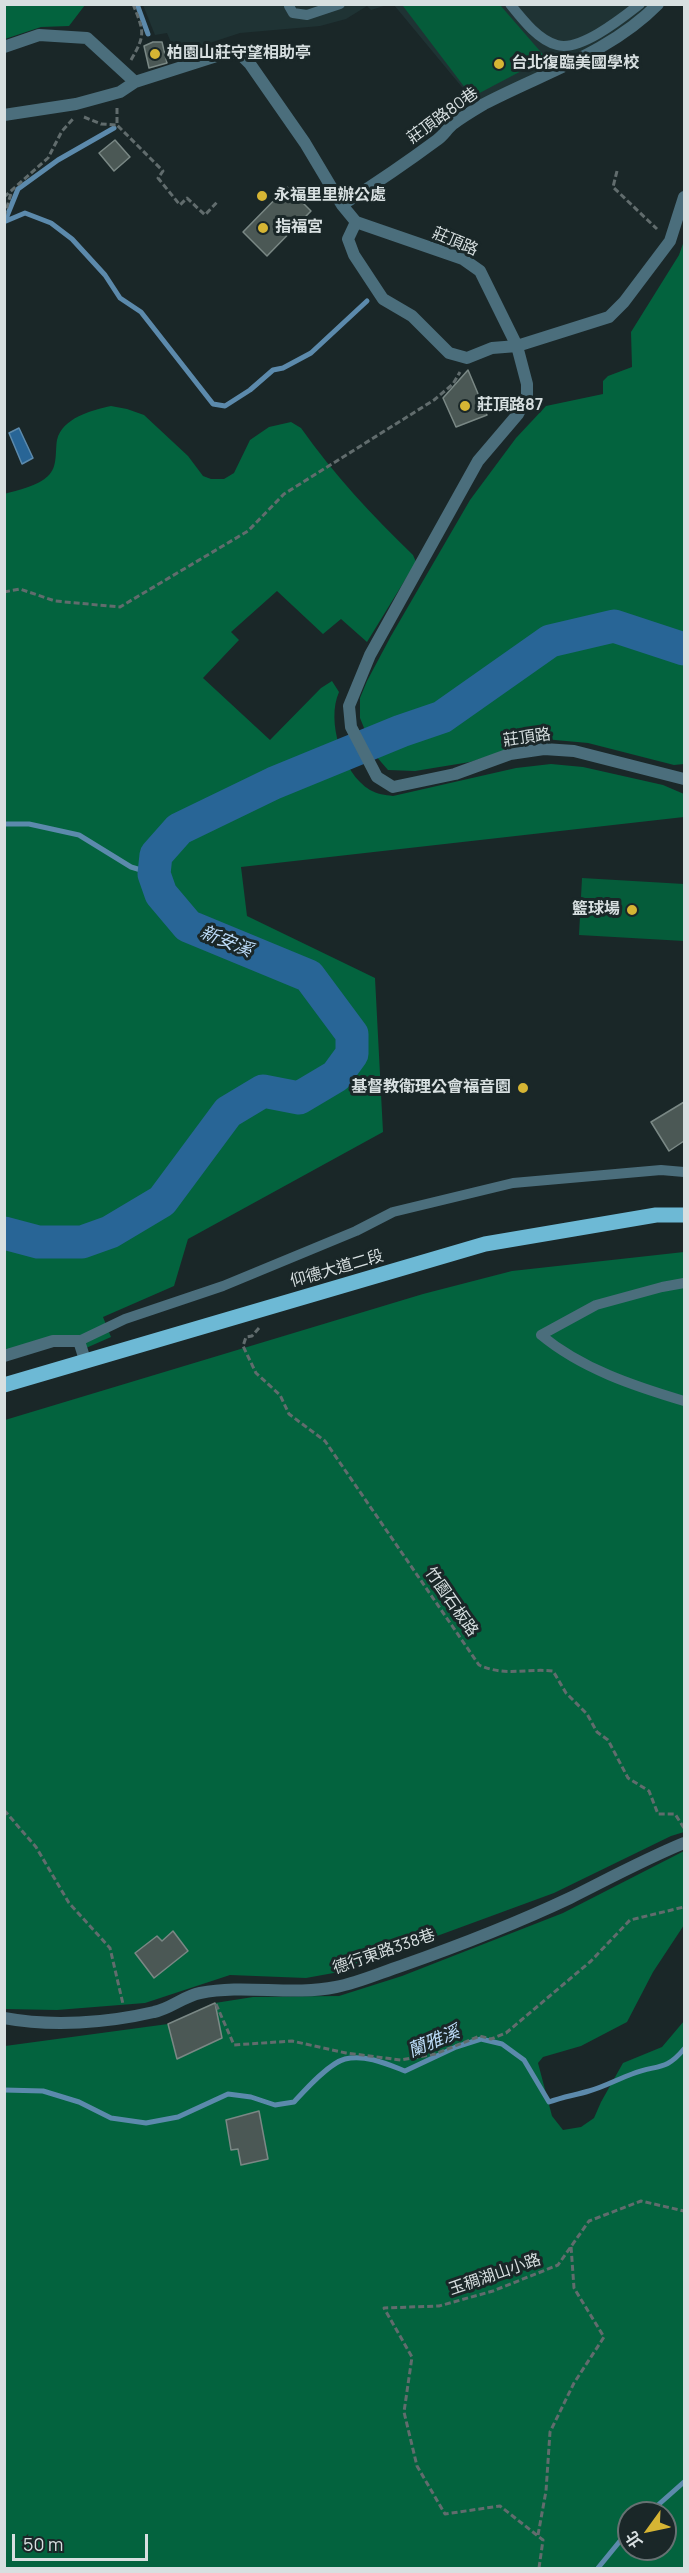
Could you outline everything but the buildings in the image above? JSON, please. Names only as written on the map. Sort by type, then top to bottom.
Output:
[{"type":"main road","name":"仰德大道二段","points":[[4,1384],[485,1244],[656,1215],[684,1215]]},
{"type":"street","name":"莊頂路80巷","points":[[342,205],[408,162],[453,125],[483,105],[597,50],[643,20],[658,4]]},
{"type":"street","points":[[4,47],[39,35],[87,38],[135,81]]},
{"type":"street","points":[[4,114],[76,104],[120,92],[135,81],[229,52],[239,53],[250,64],[305,143],[342,205],[356,222],[348,239],[354,255],[382,299],[412,316],[449,353],[467,358],[492,348],[517,346],[609,317],[624,302],[670,241],[684,197]]},
{"type":"street","name":"莊頂路","points":[[356,222],[463,260],[480,271],[517,346],[528,384],[527,396],[518,414],[478,461],[370,655],[349,706],[351,727],[377,777],[393,787],[402,786],[455,774],[510,754],[544,748],[574,751],[684,779]]},
{"type":"street","points":[[4,1356],[53,1341],[79,1341],[85,1360]]},
{"type":"street","name":"德行東路338巷","points":[[4,2018],[22,2021],[98,2021],[156,2012],[196,1994],[233,1990],[301,1992],[338,1987],[428,1956],[522,1919],[570,1898],[634,1864],[684,1843]]},
{"type":"lane","points":[[289,6],[293,13],[307,15],[340,4]]},
{"type":"lane","points":[[510,4],[537,34],[557,45],[575,45],[612,25],[640,4]]},
{"type":"lane","points":[[79,1341],[125,1319],[223,1286],[393,1212],[513,1183],[661,1170],[684,1172]]},
{"type":"lane","points":[[684,1283],[596,1305],[541,1335],[556,1347],[628,1385],[684,1401]]},
{"type":"path","points":[[125,70],[142,41],[144,31],[133,4]]},
{"type":"path","points":[[117,125],[120,92]]},
{"type":"path","points":[[4,197],[48,158],[62,131],[78,115],[101,124],[117,125],[163,171],[158,178],[180,205],[188,198],[205,215],[218,201]]},
{"type":"path","points":[[617,171],[613,187],[670,241]]},
{"type":"path","points":[[4,217],[13,188]]},
{"type":"path","points":[[4,592],[20,589],[55,601],[120,607],[248,531],[284,494],[434,400],[453,384],[467,358]]},
{"type":"path","name":"竹園石板路","points":[[259,1328],[252,1336],[246,1337],[243,1346],[256,1373],[280,1395],[289,1414],[325,1441],[480,1665],[494,1671],[537,1669],[553,1671],[566,1693],[587,1714],[597,1732],[608,1740],[628,1778],[649,1791],[658,1814],[675,1814],[684,1828]]},
{"type":"path","points":[[4,1810],[36,1847],[69,1903],[110,1948],[114,1956],[113,1966],[124,2001],[121,2010]]},
{"type":"path","points":[[196,1994],[215,2002],[234,2045],[292,2041],[346,2053],[401,2060],[435,2054],[480,2036],[491,2039],[506,2033],[591,1961],[630,1920],[684,1907]]},
{"type":"path","name":"玉稠湖山小路","points":[[538,2535],[500,2506],[445,2514],[417,2466],[404,2412],[412,2357],[384,2308],[440,2306],[493,2291],[558,2265],[589,2221],[641,2202],[684,2211]]},
{"type":"path","points":[[539,2568],[543,2540],[538,2535],[546,2491],[550,2432],[574,2383],[604,2337],[574,2288],[571,2246]]},
{"type":"shaded area","points":[[143,5],[387,5],[371,10],[367,6],[346,19],[320,26],[240,33],[176,54],[167,33],[155,35]]},
{"type":"shaded area","name":"台北復臨美國學校","points":[[394,5],[652,5],[619,30],[583,51],[476,104]]},
{"type":"green space","points":[[405,4],[500,5],[546,58],[472,97],[403,6]]},
{"type":"green space","points":[[4,5],[85,5],[69,26],[41,27],[5,39]]},
{"type":"green space","points":[[684,241],[684,764],[674,765],[588,743],[544,739],[470,762],[415,771],[388,770],[375,755],[360,718],[360,698],[391,636],[470,500],[516,438],[546,406],[603,394],[603,381],[608,376],[632,367],[631,332],[679,255]]},
{"type":"green space","points":[[111,406],[144,415],[188,456],[203,476],[211,479],[224,479],[234,473],[250,440],[269,427],[291,422],[301,428],[354,494],[413,555],[416,562],[367,642],[341,619],[323,634],[277,591],[231,632],[239,640],[203,678],[270,740],[321,688],[332,681],[339,692],[334,717],[344,759],[360,782],[375,792],[393,796],[516,768],[551,764],[583,767],[663,785],[684,794],[684,817],[241,867],[247,916],[375,978],[383,1132],[188,1239],[174,1286],[103,1317],[111,1337],[86,1348],[78,1336],[5,1351],[4,494],[39,482],[51,472],[56,459],[60,432],[71,421],[95,410]]},
{"type":"green space","name":"籃球場","points":[[582,878],[684,884],[684,941],[579,935]]},
{"type":"green space","points":[[684,1252],[684,1832],[671,1836],[554,1893],[339,1972],[306,1978],[230,1975],[145,2003],[57,2010],[5,2009],[5,1420],[423,1294],[512,1271]]},
{"type":"green space","points":[[684,1851],[684,1925],[653,1972],[627,2022],[581,2046],[543,2057],[538,2063],[552,2116],[563,2130],[581,2127],[594,2118],[623,2063],[662,2047],[684,2021],[684,2568],[5,2568],[5,2046],[168,2024],[177,2059],[222,2038],[215,2003],[253,1997],[339,1996],[402,1976],[563,1913]],"holes":[[[259,2111],[268,2159],[241,2165],[238,2149],[231,2150],[226,2120]]]},
{"type":"water","points":[[19,428],[33,458],[22,464],[9,433]]},
{"type":"waterway","points":[[137,4],[148,34]]},
{"type":"waterway","points":[[5,221],[18,189],[58,160],[114,128]]},
{"type":"waterway","points":[[6,221],[25,213],[51,223],[72,239],[105,275],[120,298],[141,312],[213,404],[225,406],[250,390],[273,370],[283,368],[311,353],[367,301]]},
{"type":"waterway","name":"新安溪","points":[[4,1233],[38,1242],[82,1242],[110,1232],[162,1201],[228,1112],[263,1091],[299,1098],[336,1076],[352,1054],[352,1034],[309,976],[188,926],[161,894],[154,874],[156,855],[179,829],[274,783],[401,731],[442,717],[550,641],[614,626],[684,649]]},
{"type":"waterway","points":[[4,824],[29,824],[79,835],[131,867],[154,874]]},
{"type":"waterway","name":"蘭雅溪","points":[[4,2090],[43,2091],[79,2102],[111,2118],[146,2123],[178,2117],[228,2094],[251,2097],[275,2105],[294,2102],[325,2071],[345,2059],[368,2059],[405,2071],[456,2047],[481,2039],[502,2044],[524,2060],[549,2102],[595,2089],[632,2074],[666,2064],[684,2049]]},
{"type":"waterway","name":"蘭雅溪","points":[[663,2501],[684,2482]]},
{"type":"waterway","name":"蘭雅溪","points":[[598,2568],[617,2545]]},
{"type":"place","name":"柏園山莊守望相助亭","points":[[155,54]]},
{"type":"place","name":"台北復臨美國學校","points":[[499,64]]},
{"type":"place","name":"永福里里辦公處","points":[[262,196]]},
{"type":"place","name":"指福宮","points":[[263,228]]},
{"type":"place","name":"莊頂路87","points":[[465,406]]},
{"type":"place","name":"籃球場","points":[[632,910]]},
{"type":"place","name":"基督教衛理公會福音園","points":[[523,1088]]}]
